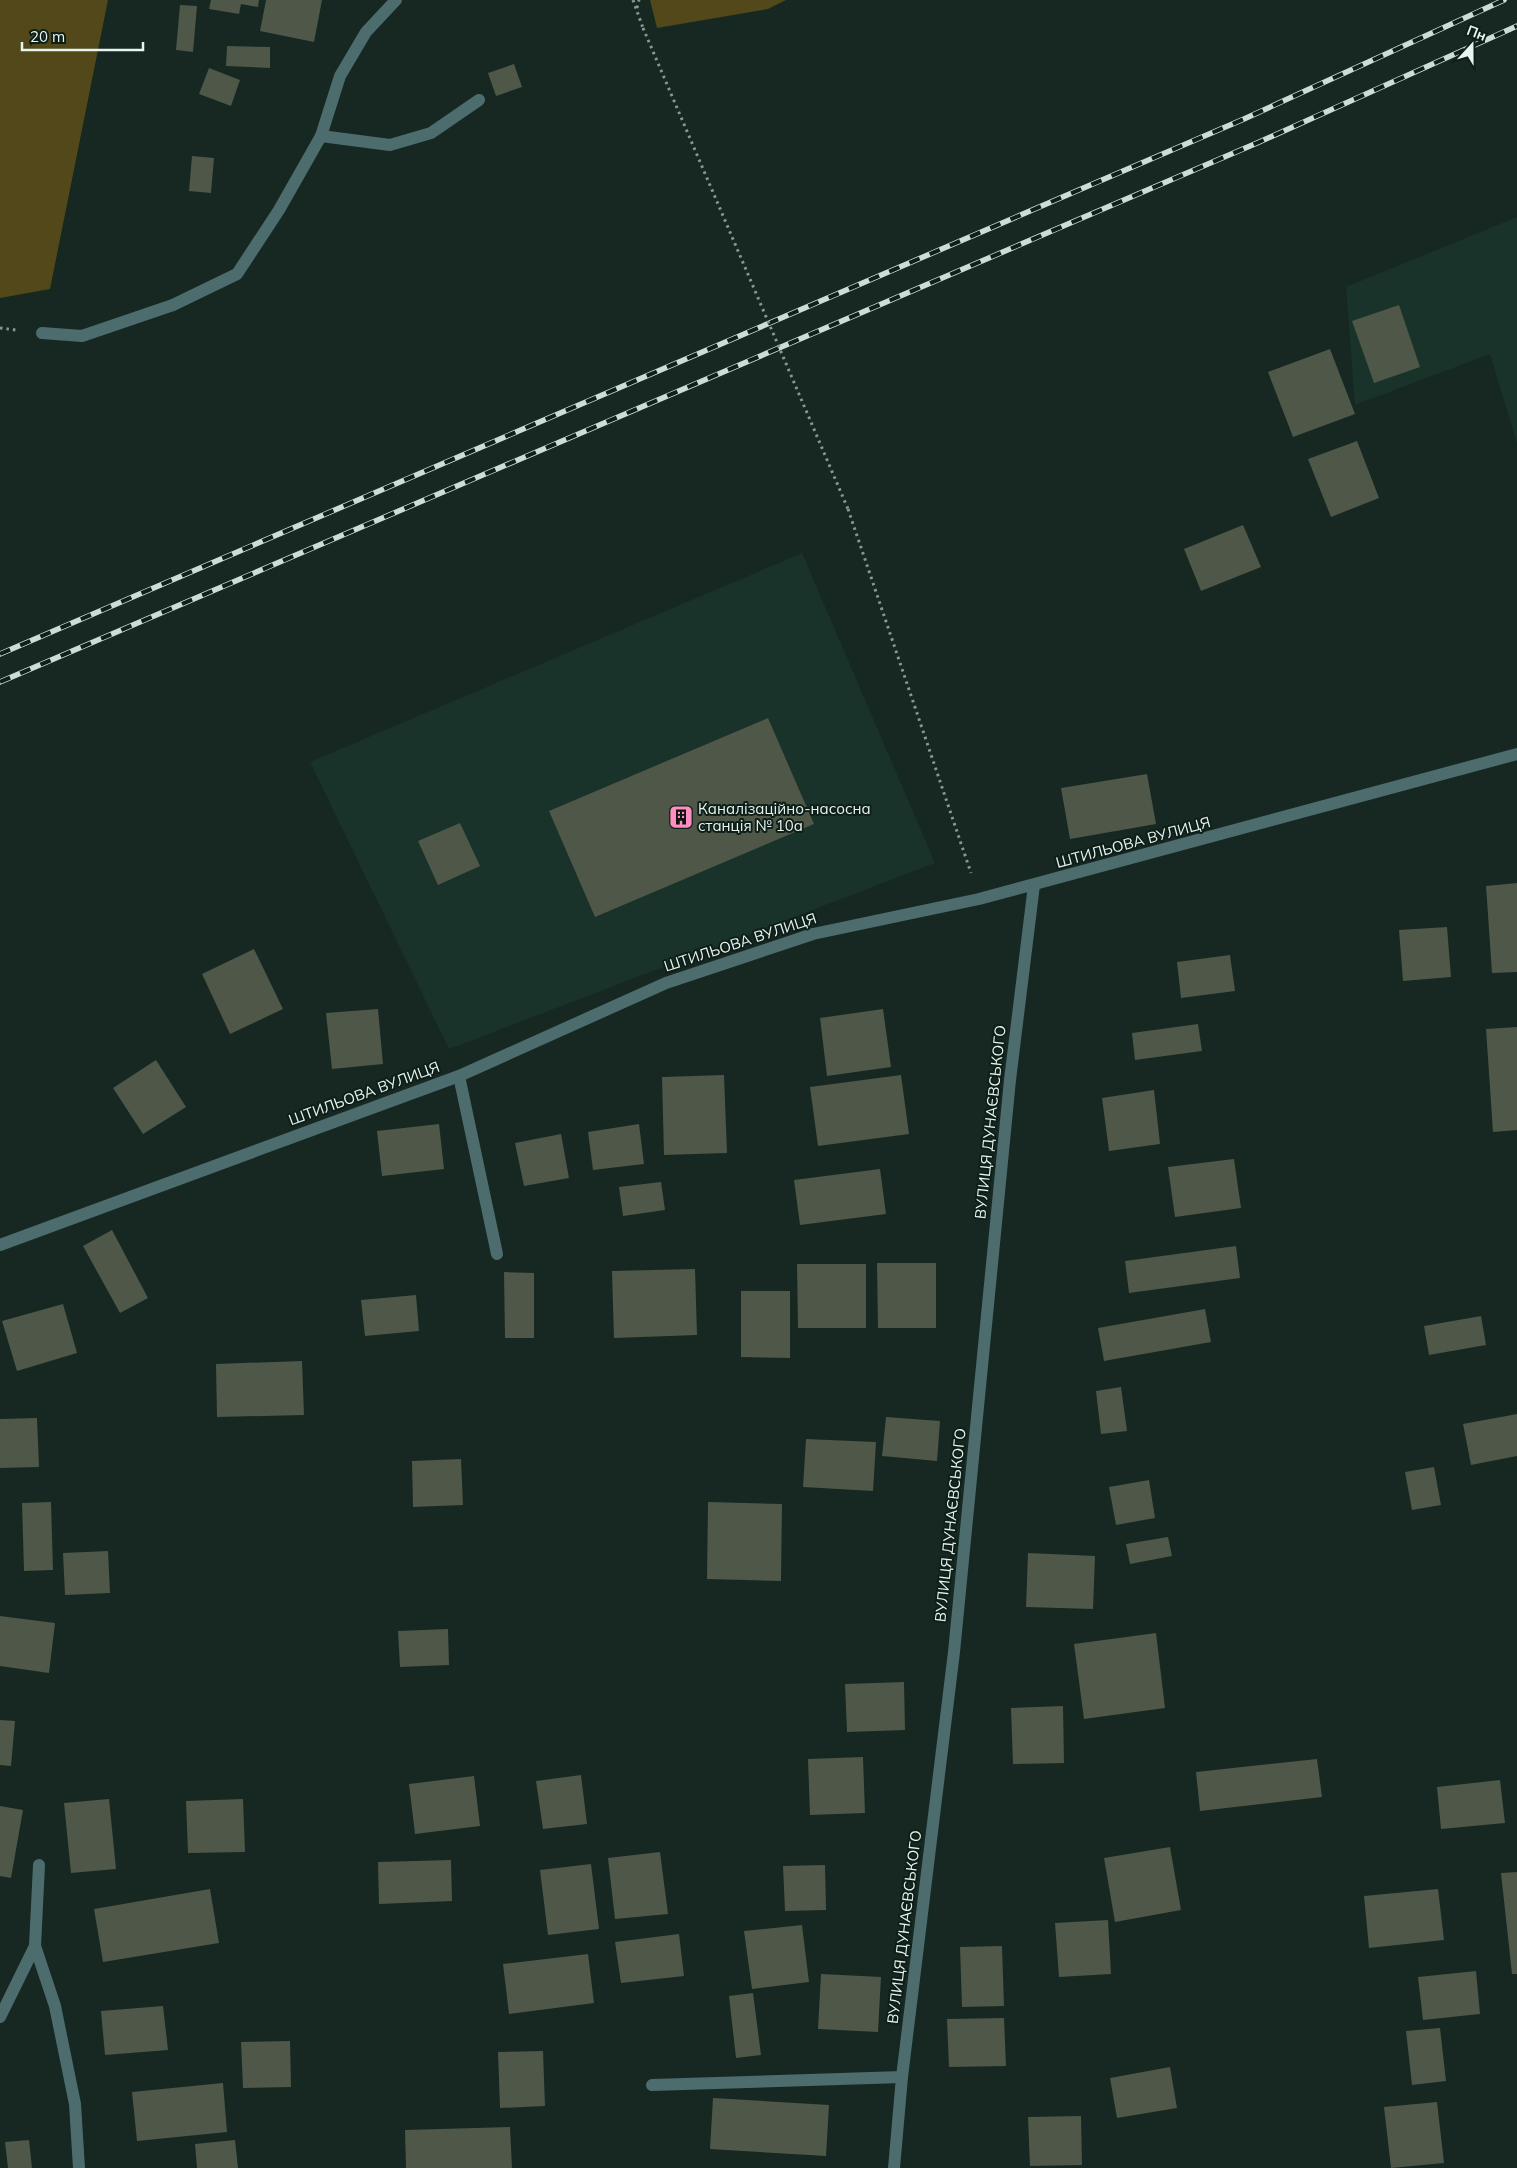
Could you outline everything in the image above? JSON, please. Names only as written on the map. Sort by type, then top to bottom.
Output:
[{"type":"street","points":[[42,333],[82,336],[173,305],[237,274],[279,210],[321,136],[340,76],[366,32],[396,0]]},
{"type":"street","points":[[321,136],[390,144],[431,133],[479,100]]},
{"type":"street","name":"ШТИЛЬОВА ВУЛИЦЯ","points":[[0,1245],[459,1076],[666,983],[813,934],[980,899],[1517,754]]},
{"type":"street","name":"ВУЛИЦЯ ДУНАЄВСЬКОГО","points":[[894,2168],[902,2077],[954,1652],[1010,1080],[1034,885]]},
{"type":"street","points":[[459,1076],[497,1254]]},
{"type":"street","points":[[0,2017],[34,1946],[39,1864]]},
{"type":"street","points":[[34,1946],[55,2006],[75,2104],[79,2168]]},
{"type":"street","points":[[652,2085],[902,2077]]},
{"type":"path","points":[[633,0],[643,28],[848,509],[980,899]]},
{"type":"path","points":[[636,8],[640,0]]},
{"type":"shaded area","points":[[0,0],[108,0],[50,289],[0,298]]},
{"type":"shaded area","points":[[650,0],[786,0],[768,9],[657,28]]},
{"type":"shaded area","points":[[1517,217],[1517,443],[1490,354],[1355,405],[1346,287]]},
{"type":"shaded area","name":"Каналізаційно-насосна станція № 10а","points":[[802,553],[935,863],[449,1049],[310,762]]},
{"type":"building","points":[[211,0],[259,0],[258,7],[241,4],[239,14],[209,9]]},
{"type":"building","points":[[266,0],[322,0],[314,42],[260,31]]},
{"type":"building","points":[[180,5],[197,6],[193,52],[176,50]]},
{"type":"building","points":[[227,46],[270,47],[270,68],[226,66]]},
{"type":"building","points":[[514,64],[522,87],[496,96],[488,73]]},
{"type":"building","points":[[209,68],[240,80],[231,106],[199,94]]},
{"type":"building","points":[[192,156],[214,158],[211,193],[189,191]]},
{"type":"building","points":[[1399,305],[1420,367],[1374,383],[1352,321]]},
{"type":"building","points":[[1330,349],[1355,414],[1293,437],[1268,372]]},
{"type":"building","points":[[1357,441],[1379,498],[1331,517],[1308,459]]},
{"type":"building","points":[[1243,525],[1261,567],[1201,591],[1184,549]]},
{"type":"building","name":"Каналізаційно-насосна станція № 10а","points":[[768,718],[814,824],[595,917],[549,811]]},
{"type":"building","points":[[1147,774],[1156,824],[1070,839],[1061,788]]},
{"type":"building","points":[[460,823],[480,866],[438,885],[418,841]]},
{"type":"building","points":[[1517,883],[1517,972],[1492,973],[1486,886]]},
{"type":"building","points":[[1447,927],[1451,977],[1403,981],[1399,930]]},
{"type":"building","points":[[254,949],[283,1009],[230,1034],[202,974]]},
{"type":"building","points":[[1230,955],[1235,991],[1181,998],[1177,962]]},
{"type":"building","points":[[378,1009],[383,1064],[332,1069],[326,1013]]},
{"type":"building","points":[[883,1009],[891,1067],[827,1076],[820,1018]]},
{"type":"building","points":[[1198,1024],[1202,1051],[1135,1060],[1132,1033]]},
{"type":"building","points":[[1517,1027],[1517,1130],[1493,1132],[1486,1029]]},
{"type":"building","points":[[156,1060],[186,1107],[143,1134],[113,1088]]},
{"type":"building","points":[[724,1075],[727,1153],[664,1155],[662,1077]]},
{"type":"building","points":[[901,1075],[909,1134],[818,1146],[810,1087]]},
{"type":"building","points":[[1154,1090],[1160,1144],[1109,1151],[1102,1098]]},
{"type":"building","points":[[439,1124],[444,1169],[382,1176],[377,1131]]},
{"type":"building","points":[[639,1124],[644,1164],[593,1170],[588,1132]]},
{"type":"building","points":[[561,1134],[569,1178],[524,1186],[515,1143]]},
{"type":"building","points":[[1234,1159],[1241,1208],[1175,1217],[1168,1167]]},
{"type":"building","points":[[880,1169],[886,1214],[800,1225],[794,1180]]},
{"type":"building","points":[[661,1182],[665,1210],[623,1216],[619,1187]]},
{"type":"building","points":[[112,1230],[148,1298],[120,1313],[83,1246]]},
{"type":"building","points":[[1236,1246],[1240,1278],[1129,1293],[1125,1261]]},
{"type":"building","points":[[877,1263],[936,1263],[936,1328],[878,1328]]},
{"type":"building","points":[[797,1264],[866,1264],[866,1328],[798,1328]]},
{"type":"building","points":[[695,1269],[697,1335],[614,1338],[612,1271]]},
{"type":"building","points":[[504,1272],[534,1273],[534,1338],[505,1338]]},
{"type":"building","points":[[741,1291],[790,1291],[790,1358],[741,1357]]},
{"type":"building","points":[[416,1295],[419,1331],[365,1336],[361,1300]]},
{"type":"building","points":[[63,1304],[77,1353],[17,1371],[2,1321]]},
{"type":"building","points":[[1205,1309],[1211,1342],[1104,1361],[1098,1328]]},
{"type":"building","points":[[1481,1316],[1486,1345],[1429,1355],[1424,1326]]},
{"type":"building","points":[[302,1361],[304,1415],[217,1417],[216,1364]]},
{"type":"building","points":[[1121,1387],[1127,1431],[1101,1434],[1096,1391]]},
{"type":"building","points":[[1517,1414],[1517,1456],[1471,1465],[1463,1424]]},
{"type":"building","points":[[886,1417],[940,1421],[937,1461],[882,1456]]},
{"type":"building","points":[[37,1418],[39,1467],[0,1468],[0,1419]]},
{"type":"building","points":[[806,1439],[876,1442],[873,1491],[803,1487]]},
{"type":"building","points":[[461,1459],[463,1505],[413,1507],[412,1461]]},
{"type":"building","points":[[1434,1467],[1441,1505],[1412,1510],[1405,1472]]},
{"type":"building","points":[[1149,1480],[1155,1518],[1116,1525],[1109,1487]]},
{"type":"building","points":[[51,1502],[53,1570],[24,1571],[22,1503]]},
{"type":"building","points":[[708,1502],[782,1504],[781,1581],[707,1579]]},
{"type":"building","points":[[1168,1537],[1172,1556],[1130,1564],[1126,1544]]},
{"type":"building","points":[[108,1551],[110,1593],[65,1595],[63,1553]]},
{"type":"building","points":[[1028,1553],[1095,1556],[1093,1609],[1026,1607]]},
{"type":"building","points":[[0,1616],[55,1623],[49,1673],[0,1666]]},
{"type":"building","points":[[448,1629],[449,1665],[400,1667],[398,1631]]},
{"type":"building","points":[[1156,1633],[1165,1708],[1084,1719],[1074,1644]]},
{"type":"building","points":[[904,1682],[905,1730],[847,1732],[845,1684]]},
{"type":"building","points":[[1063,1706],[1064,1763],[1013,1764],[1011,1708]]},
{"type":"building","points":[[0,1720],[15,1721],[11,1766],[0,1765]]},
{"type":"building","points":[[863,1757],[865,1813],[810,1815],[808,1759]]},
{"type":"building","points":[[1317,1759],[1322,1797],[1200,1811],[1196,1772]]},
{"type":"building","points":[[581,1775],[587,1824],[543,1829],[536,1781]]},
{"type":"building","points":[[474,1776],[480,1826],[415,1834],[409,1784]]},
{"type":"building","points":[[1500,1780],[1505,1823],[1441,1829],[1437,1787]]},
{"type":"building","points":[[109,1799],[116,1869],[71,1873],[64,1803]]},
{"type":"building","points":[[243,1799],[245,1852],[188,1853],[186,1801]]},
{"type":"building","points":[[0,1806],[23,1810],[11,1878],[0,1876]]},
{"type":"building","points":[[1170,1847],[1181,1910],[1115,1922],[1104,1858]]},
{"type":"building","points":[[660,1852],[668,1914],[615,1919],[608,1858]]},
{"type":"building","points":[[451,1860],[452,1901],[379,1904],[378,1862]]},
{"type":"building","points":[[591,1864],[599,1929],[548,1935],[540,1870]]},
{"type":"building","points":[[825,1865],[826,1910],[785,1911],[783,1866]]},
{"type":"building","points":[[1517,1872],[1517,1974],[1512,1974],[1501,1873]]},
{"type":"building","points":[[210,1889],[219,1943],[103,1962],[94,1909]]},
{"type":"building","points":[[1438,1889],[1444,1940],[1369,1948],[1364,1896]]},
{"type":"building","points":[[1108,1920],[1111,1974],[1059,1977],[1055,1923]]},
{"type":"building","points":[[802,1925],[809,1982],[752,1989],[744,1931]]},
{"type":"building","points":[[679,1934],[684,1976],[621,1983],[615,1942]]},
{"type":"building","points":[[1002,1946],[1004,2006],[962,2007],[960,1947]]},
{"type":"building","points":[[588,1954],[594,2003],[509,2014],[503,1964]]},
{"type":"building","points":[[1476,1971],[1480,2014],[1423,2020],[1418,1977]]},
{"type":"building","points":[[821,1974],[881,1977],[878,2032],[818,2029]]},
{"type":"building","points":[[753,1993],[761,2055],[736,2058],[729,1996]]},
{"type":"building","points":[[163,2006],[168,2050],[105,2055],[101,2011]]},
{"type":"building","points":[[1004,2018],[1006,2066],[949,2067],[947,2019]]},
{"type":"building","points":[[1440,2028],[1446,2081],[1412,2085],[1406,2031]]},
{"type":"building","points":[[290,2041],[291,2087],[243,2088],[241,2042]]},
{"type":"building","points":[[543,2051],[545,2106],[500,2108],[498,2052]]},
{"type":"building","points":[[1170,2067],[1177,2108],[1117,2118],[1110,2078]]},
{"type":"building","points":[[223,2083],[227,2132],[137,2141],[132,2092]]},
{"type":"building","points":[[713,2098],[829,2105],[826,2156],[710,2149]]},
{"type":"building","points":[[1437,2102],[1444,2163],[1391,2168],[1384,2107]]},
{"type":"building","points":[[1081,2116],[1082,2165],[1030,2166],[1028,2117]]},
{"type":"building","points":[[510,2127],[512,2168],[406,2168],[405,2130]]},
{"type":"building","points":[[29,2140],[32,2168],[8,2168],[5,2142]]},
{"type":"building","points":[[235,2140],[238,2168],[197,2168],[195,2144]]},
{"type":"railway","points":[[0,654],[1244,119],[1504,0]]},
{"type":"railway","points":[[0,682],[1257,143],[1517,26]]},
{"type":"place","name":"Каналізаційно-насосна станція № 10а","points":[[681,817]]}]
